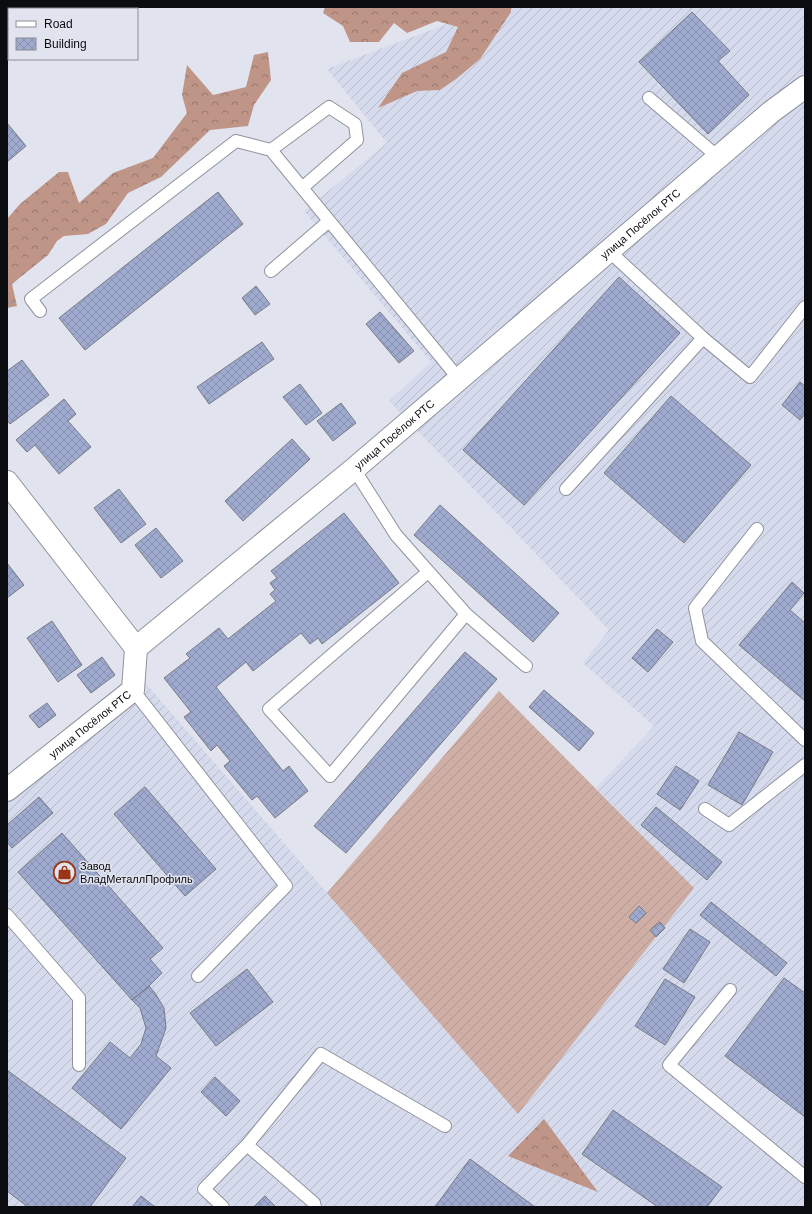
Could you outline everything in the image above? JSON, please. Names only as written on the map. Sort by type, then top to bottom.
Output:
[{"type":"street","name":"улица Посёлок РТС","points":[[7,790],[134,690],[136,648],[354,469],[718,157],[771,112],[805,86]]},
{"type":"street","points":[[7,482],[136,648]]},
{"type":"lane","points":[[649,98],[718,157]]},
{"type":"lane","points":[[271,150],[329,107],[355,124],[357,140],[302,188]]},
{"type":"lane","points":[[40,311],[31,299],[236,140],[271,150],[459,379]]},
{"type":"lane","points":[[271,272],[329,221]]},
{"type":"lane","points":[[609,251],[703,338],[750,377],[805,307]]},
{"type":"lane","points":[[566,489],[703,338]]},
{"type":"lane","points":[[354,469],[396,535],[428,572],[466,614],[526,666]]},
{"type":"lane","points":[[757,529],[696,608],[702,641],[805,740]]},
{"type":"lane","points":[[428,572],[269,710],[330,776],[466,614]]},
{"type":"lane","points":[[134,690],[286,886],[198,976]]},
{"type":"lane","points":[[705,809],[729,825],[805,765]]},
{"type":"lane","points":[[7,915],[79,998],[79,1065]]},
{"type":"lane","points":[[730,990],[669,1065],[805,1177]]},
{"type":"lane","points":[[223,1207],[204,1189],[247,1145],[321,1054],[445,1126]]},
{"type":"lane","points":[[247,1145],[314,1206]]},
{"type":"shaded area","points":[[492,7],[805,7],[805,1207],[7,1207],[7,775],[141,678],[518,1113],[693,888],[596,788],[654,726],[583,663],[609,630],[389,401],[431,362],[304,211],[387,143],[327,69]]},
{"type":"shaded area","points":[[499,691],[694,888],[518,1114],[327,893]]},
{"type":"green space","points":[[325,7],[511,7],[511,12],[480,59],[456,79],[440,90],[417,91],[378,108],[402,73],[446,52],[458,27],[437,21],[407,33],[394,23],[379,42],[350,42],[343,26],[323,13]]},
{"type":"green space","points":[[268,52],[271,80],[254,105],[248,126],[210,130],[161,177],[128,193],[106,224],[88,234],[64,236],[57,241],[48,255],[12,284],[17,306],[7,308],[7,219],[20,204],[59,172],[68,172],[79,203],[113,173],[153,158],[187,113],[182,95],[187,65],[213,95],[246,87],[254,55]]},
{"type":"green space","points":[[544,1119],[598,1192],[508,1156]]},
{"type":"building","points":[[692,12],[730,51],[718,61],[749,95],[708,134],[639,62]]},
{"type":"building","points":[[7,123],[26,146],[7,162]]},
{"type":"building","points":[[218,192],[243,224],[85,350],[59,318]]},
{"type":"building","points":[[619,277],[680,333],[524,505],[463,450]]},
{"type":"building","points":[[256,286],[270,304],[255,315],[242,298]]},
{"type":"building","points":[[380,312],[414,351],[399,363],[366,324]]},
{"type":"building","points":[[262,342],[274,359],[209,404],[197,387]]},
{"type":"building","points":[[22,360],[49,395],[10,424],[7,420],[7,371]]},
{"type":"building","points":[[800,382],[805,386],[805,414],[800,420],[782,405]]},
{"type":"building","points":[[300,384],[322,413],[306,425],[283,397]]},
{"type":"building","points":[[671,396],[751,465],[684,543],[604,473]]},
{"type":"building","points":[[64,399],[76,414],[68,421],[91,447],[59,474],[35,445],[27,452],[16,440]]},
{"type":"building","points":[[341,403],[356,423],[333,441],[317,421]]},
{"type":"building","points":[[292,439],[310,459],[243,521],[225,501]]},
{"type":"building","points":[[119,489],[146,524],[121,543],[94,508]]},
{"type":"building","points":[[440,505],[559,613],[533,642],[414,535]]},
{"type":"building","points":[[344,513],[399,583],[322,644],[318,638],[310,644],[301,633],[253,671],[246,662],[216,687],[283,771],[289,766],[308,791],[275,818],[257,796],[252,800],[224,766],[230,761],[217,745],[211,751],[184,717],[191,712],[164,678],[190,658],[186,654],[219,628],[228,639],[276,601],[270,594],[275,590],[270,583],[277,578],[271,571]]},
{"type":"building","points":[[156,528],[183,561],[161,578],[135,545]]},
{"type":"building","points":[[7,563],[24,585],[7,598]]},
{"type":"building","points":[[792,582],[804,593],[790,610],[805,623],[805,701],[739,645]]},
{"type":"building","points":[[52,621],[82,665],[58,682],[27,638]]},
{"type":"building","points":[[657,629],[673,642],[648,672],[632,658]]},
{"type":"building","points":[[465,652],[497,679],[346,853],[314,826]]},
{"type":"building","points":[[102,657],[115,675],[91,693],[77,675]]},
{"type":"building","points":[[544,690],[594,733],[579,751],[529,707]]},
{"type":"building","points":[[47,703],[56,715],[39,728],[29,716]]},
{"type":"building","points":[[739,732],[773,752],[742,805],[708,785]]},
{"type":"building","points":[[676,766],[699,781],[680,810],[657,794]]},
{"type":"building","points":[[145,787],[216,869],[185,896],[114,814]]},
{"type":"building","points":[[39,797],[53,813],[12,848],[7,842],[7,825]]},
{"type":"building","points":[[656,807],[722,862],[707,880],[641,825]]},
{"type":"building","points":[[62,833],[163,948],[150,959],[162,973],[132,1000],[18,872]]},
{"type":"building","points":[[711,902],[787,963],[776,976],[700,915]]},
{"type":"building","points":[[639,906],[646,913],[636,923],[629,917]]},
{"type":"building","points":[[660,922],[665,928],[656,937],[650,930]]},
{"type":"building","points":[[690,929],[710,942],[684,983],[663,969]]},
{"type":"building","points":[[247,969],[273,1002],[216,1046],[190,1013]]},
{"type":"building","points":[[784,978],[805,993],[805,1117],[725,1056]]},
{"type":"building","points":[[665,979],[695,997],[665,1045],[635,1026]]},
{"type":"building","points":[[149,986],[164,1008],[166,1028],[156,1056],[171,1068],[121,1129],[72,1088],[110,1042],[130,1058],[141,1044],[146,1028],[140,1008],[132,1000]]},
{"type":"building","points":[[7,1070],[126,1158],[90,1207],[28,1207],[7,1191]]},
{"type":"building","points":[[215,1077],[240,1101],[226,1116],[201,1092]]},
{"type":"building","points":[[613,1110],[722,1187],[707,1207],[658,1207],[582,1154]]},
{"type":"building","points":[[470,1159],[535,1207],[435,1207]]},
{"type":"building","points":[[141,1196],[155,1207],[132,1207]]},
{"type":"building","points":[[265,1196],[276,1207],[254,1207]]},
{"type":"place","name":"Завод ВладМеталлПрофиль","points":[[65,872]]}]
